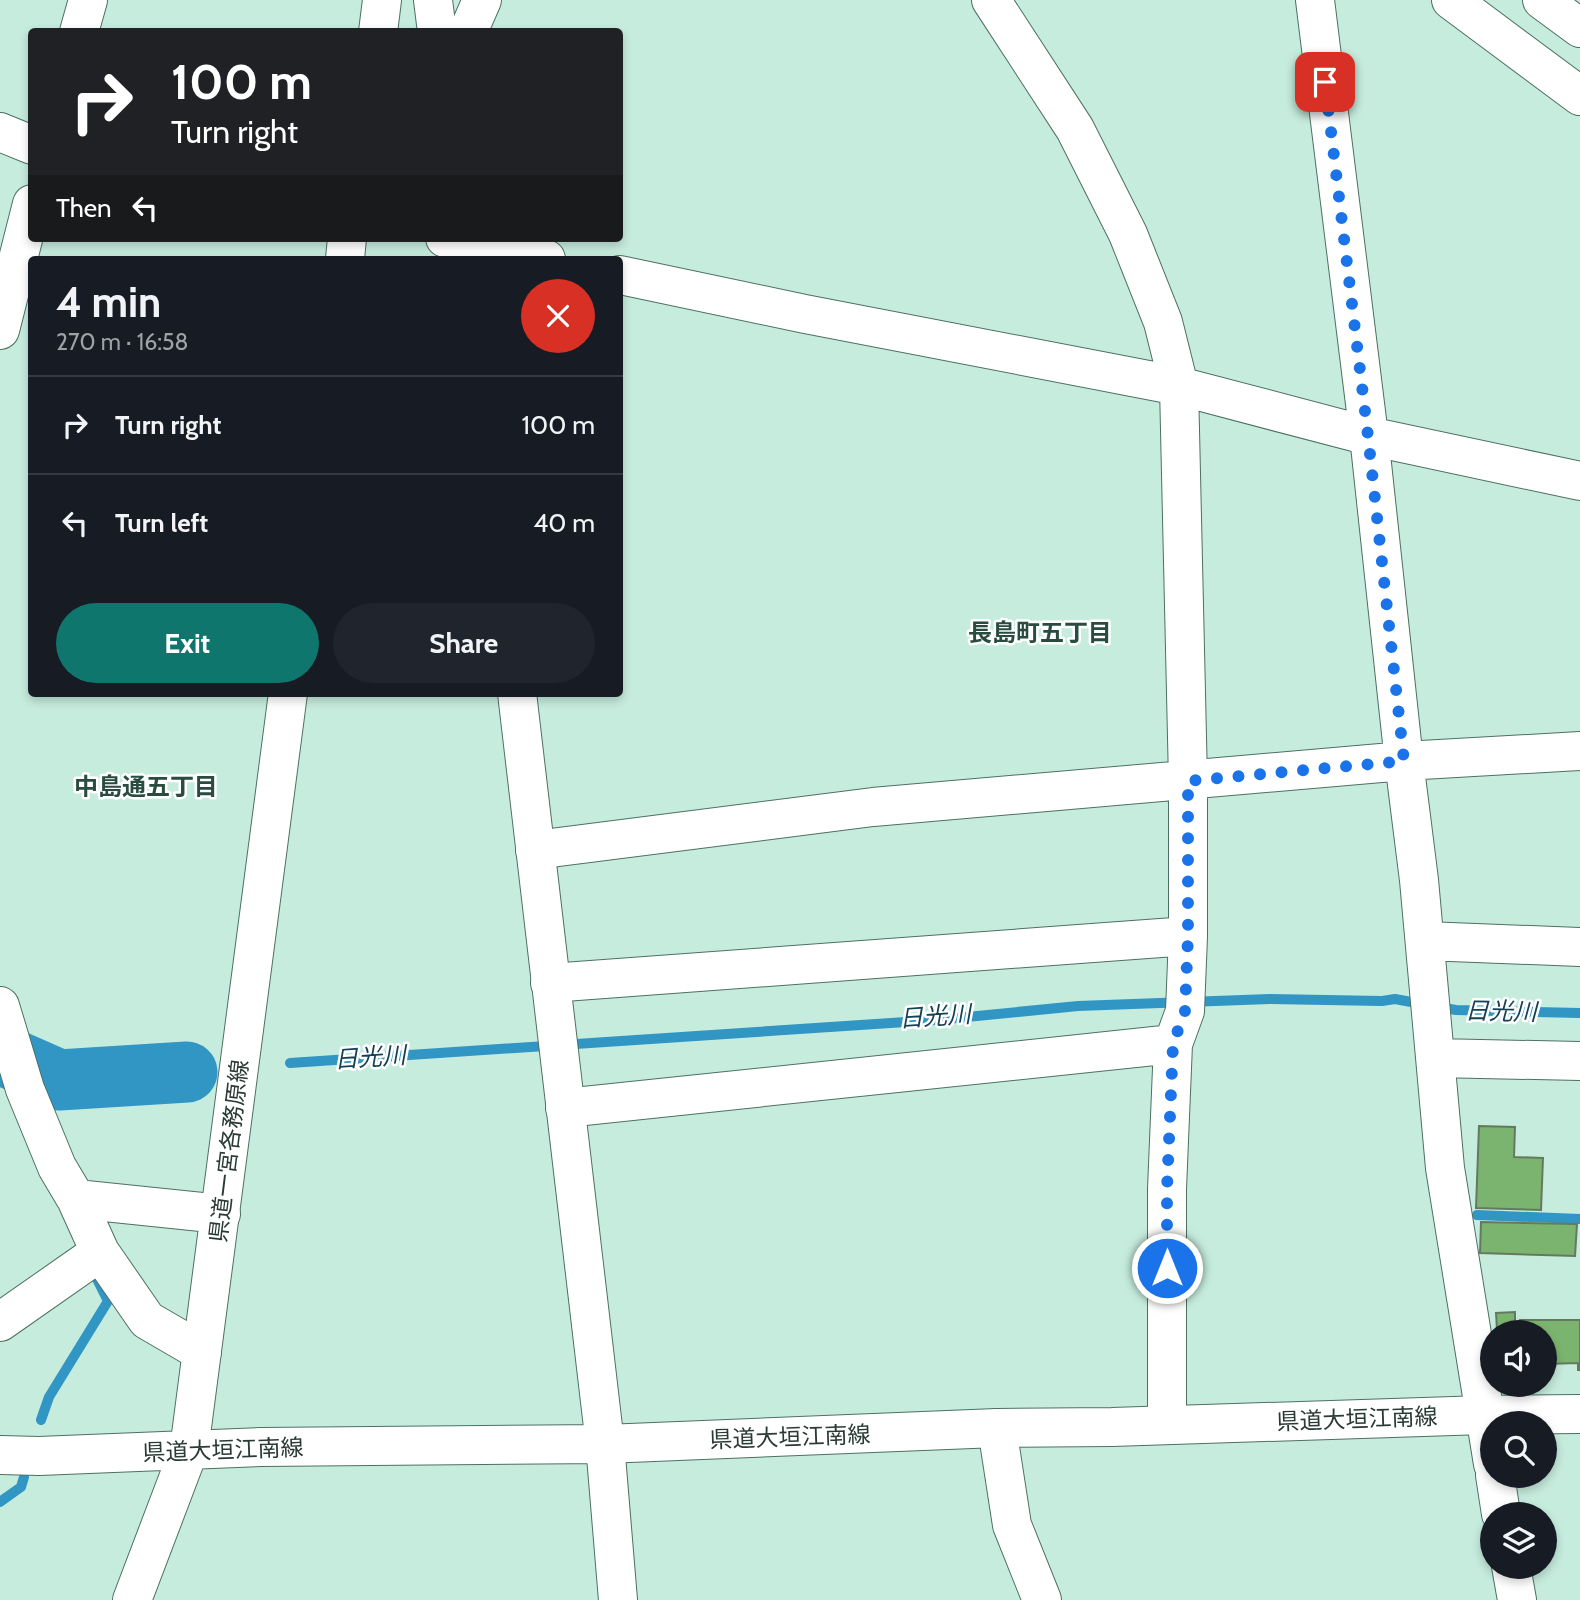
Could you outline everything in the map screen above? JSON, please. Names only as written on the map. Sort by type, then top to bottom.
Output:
[{"type":"main road","points":[[80,28],[88,0]]},
{"type":"main road","points":[[378,28],[382,0]]},
{"type":"main road","points":[[433,0],[436,28]]},
{"type":"main road","points":[[470,28],[482,0]]},
{"type":"main road","points":[[990,0],[1075,129],[1128,234],[1163,322],[1179,386],[1188,781],[1188,936],[1167,1189],[1167,1424]]},
{"type":"main road","points":[[1315,0],[1368,436],[1425,950],[1445,1168],[1483,1411]]},
{"type":"main road","points":[[1451,0],[1580,96]]},
{"type":"main road","points":[[1542,0],[1580,28]]},
{"type":"main road","points":[[0,132],[28,143]]},
{"type":"main road","points":[[0,330],[7,274],[28,215]]},
{"type":"main road","points":[[460,244],[529,256]]},
{"type":"main road","points":[[623,276],[805,314],[1179,386],[1368,436],[1580,481]]},
{"type":"main road","name":"県道一宮各務原線","points":[[132,1600],[189,1450],[287,697]]},
{"type":"main road","points":[[517,697],[605,1444],[618,1600]]},
{"type":"main road","points":[[535,850],[873,807],[1404,761],[1580,751]]},
{"type":"main road","points":[[550,983],[1188,936]]},
{"type":"main road","points":[[1425,950],[1580,947]]},
{"type":"main road","points":[[0,1006],[25,1089],[57,1167],[76,1199],[100,1252],[147,1320],[202,1352]]},
{"type":"main road","points":[[565,1108],[1181,1011]]},
{"type":"main road","points":[[1435,1052],[1580,1061]]},
{"type":"main road","points":[[76,1199],[221,1214]]},
{"type":"main road","points":[[0,1322],[100,1252]]},
{"type":"main road","name":"県道大垣江南線","points":[[1557,1414],[1580,1414]]},
{"type":"main road","name":"県道大垣江南線","points":[[0,1455],[39,1456],[261,1447],[605,1444],[1480,1415]]},
{"type":"main road","points":[[997,1429],[1012,1525],[1042,1600]]},
{"type":"main road","points":[[1513,1579],[1517,1600]]},
{"type":"building","points":[[1479,1126],[1515,1127],[1514,1157],[1543,1158],[1541,1210],[1476,1208]]},
{"type":"building","points":[[1481,1222],[1577,1224],[1575,1256],[1480,1253]]},
{"type":"building","points":[[1515,1312],[1515,1320],[1496,1320],[1496,1313]]},
{"type":"building","points":[[1557,1320],[1580,1320],[1580,1370],[1578,1363],[1557,1364]]},
{"type":"waterway","name":"日光川","points":[[290,1063],[936,1020],[1078,1006],[1270,999],[1395,999],[1422,1004]]},
{"type":"waterway","name":"日光川","points":[[1438,1007],[1456,1010],[1580,1013]]},
{"type":"waterway","name":"日光川","points":[[0,1054],[59,1080],[187,1072]]},
{"type":"waterway","points":[[1477,1215],[1580,1219]]},
{"type":"waterway","name":"日光川","points":[[41,1420],[49,1397],[108,1301],[97,1279]]},
{"type":"waterway","name":"日光川","points":[[0,1502],[21,1487],[24,1477]]},
{"type":"district","name":"長島町五丁目","points":[[1040,632]]},
{"type":"district","name":"中島通五丁目","points":[[146,786]]},
{"type":"route","points":[[1167,1268],[1167,1189],[1173,1044],[1185,1011],[1188,781],[1404,761],[1325,82]]}]
